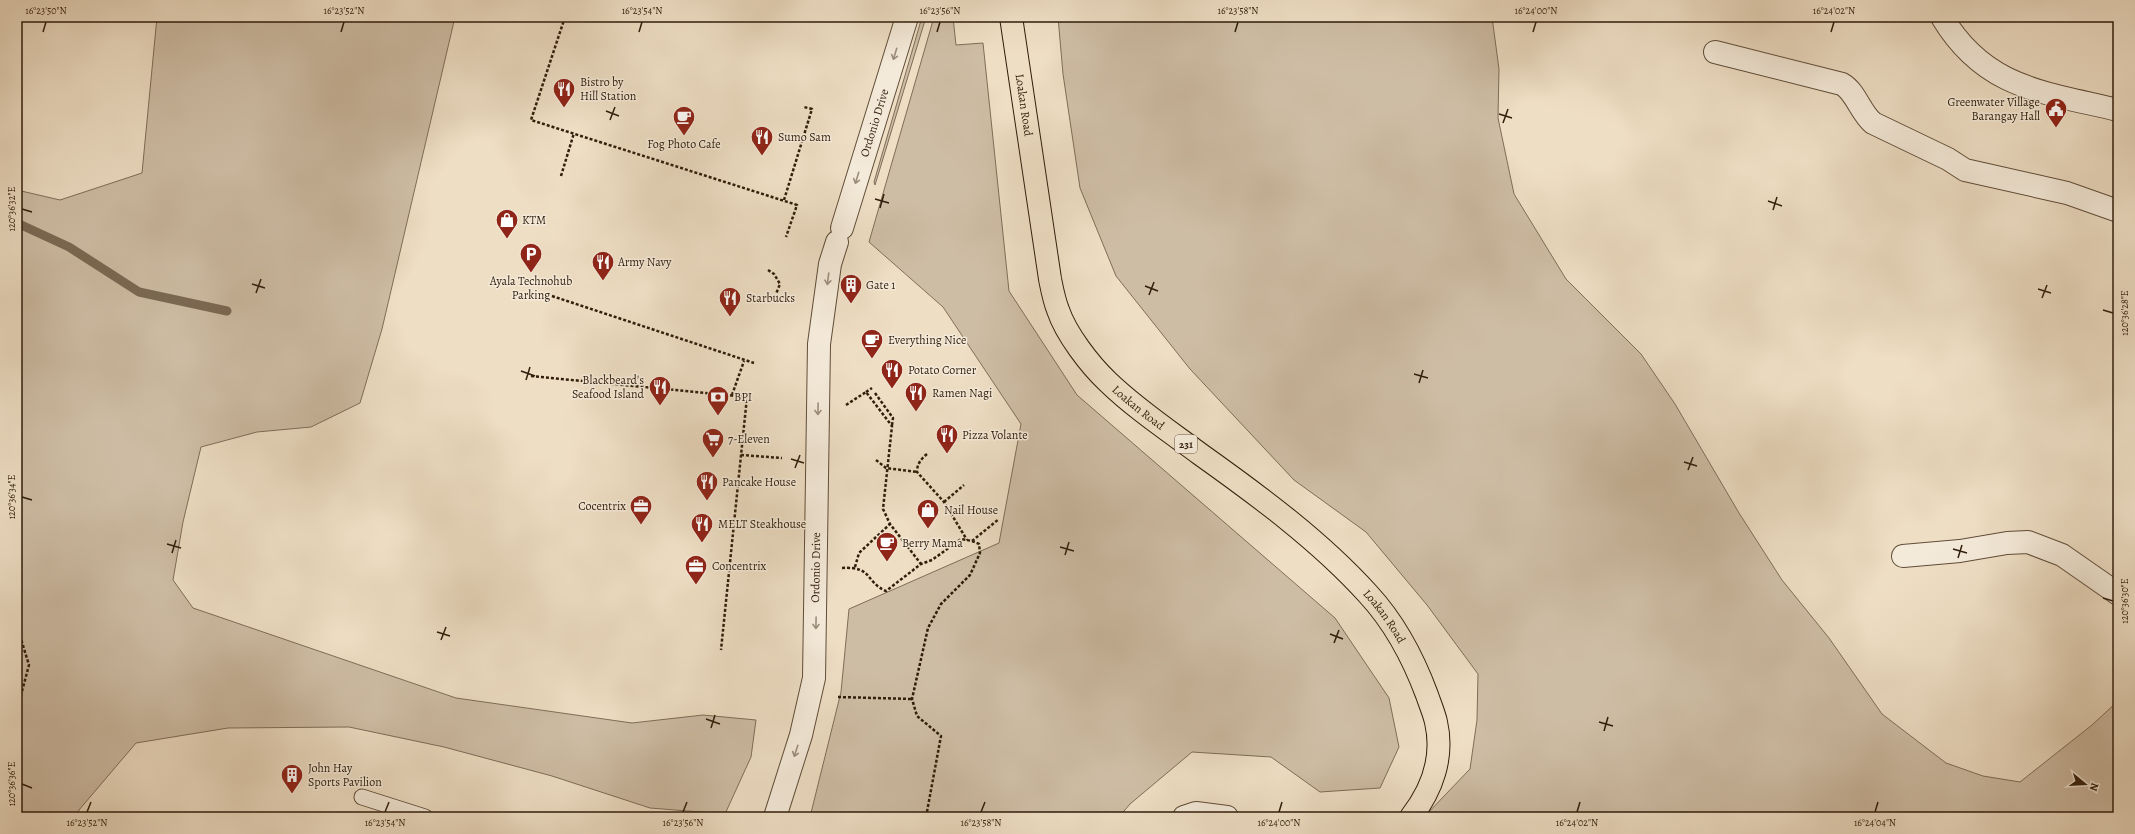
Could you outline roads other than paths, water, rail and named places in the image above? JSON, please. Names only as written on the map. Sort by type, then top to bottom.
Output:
[{"type":"main road","name":"Loakan Road","points":[[1011,17],[1050,279],[1058,311],[1076,344],[1107,381],[1150,418],[1245,487],[1330,557],[1369,595],[1396,632],[1421,679],[1436,722],[1438,754],[1434,779],[1422,803],[1411,817]]},
{"type":"street","name":"Ordonio Drive","points":[[775,817],[801,735],[814,678],[819,344],[830,264],[907,17]]},
{"type":"street","points":[[1942,17],[1966,50],[1992,72],[2017,85],[2118,110]]},
{"type":"street","points":[[1715,52],[1842,84],[1849,90],[1865,116],[1873,123],[1948,159],[1965,170],[2067,193],[2118,211]]},
{"type":"street","points":[[1903,556],[1960,551],[2007,543],[2028,542],[2062,555],[2118,594]]},
{"type":"street","points":[[1184,817],[1196,814],[1226,817]]},
{"type":"lane","points":[[362,797],[425,817]]},
{"type":"waterway","points":[[17,223],[69,247],[139,292],[227,311]]},
{"type":"place","name":"Bistro by Hill Station","points":[[564,108]]},
{"type":"place","name":"Greenwater Village Barangay Hall","points":[[2056,128]]},
{"type":"place","name":"Fog Photo Cafe","points":[[684,136]]},
{"type":"place","name":"Sumo Sam","points":[[762,156]]},
{"type":"place","name":"KTM","points":[[507,240]]},
{"type":"place","name":"Ayala Technohub Parking","points":[[531,274]]},
{"type":"place","name":"Army Navy","points":[[603,282]]},
{"type":"place","name":"Gate 1","points":[[851,304]]},
{"type":"place","name":"Starbucks","points":[[730,318]]},
{"type":"place","name":"Everything Nice","points":[[872,360]]},
{"type":"place","name":"Potato Corner","points":[[892,390]]},
{"type":"place","name":"Blackbeard's Seafood Island","points":[[660,406]]},
{"type":"place","name":"Ramen Nagi","points":[[916,412]]},
{"type":"place","name":"BPI","points":[[718,416]]},
{"type":"place","name":"Pizza Volante","points":[[947,454]]},
{"type":"place","name":"7-Eleven","points":[[713,458]]},
{"type":"place","name":"Pancake House","points":[[707,502]]},
{"type":"place","name":"Cocentrix","points":[[641,526]]},
{"type":"place","name":"Nail House","points":[[928,530]]},
{"type":"place","name":"MELT Steakhouse","points":[[702,544]]},
{"type":"place","name":"Berry Mama","points":[[887,562]]},
{"type":"place","name":"Concentrix","points":[[696,586]]},
{"type":"place","name":"John Hay Sports Pavilion","points":[[292,794]]}]
